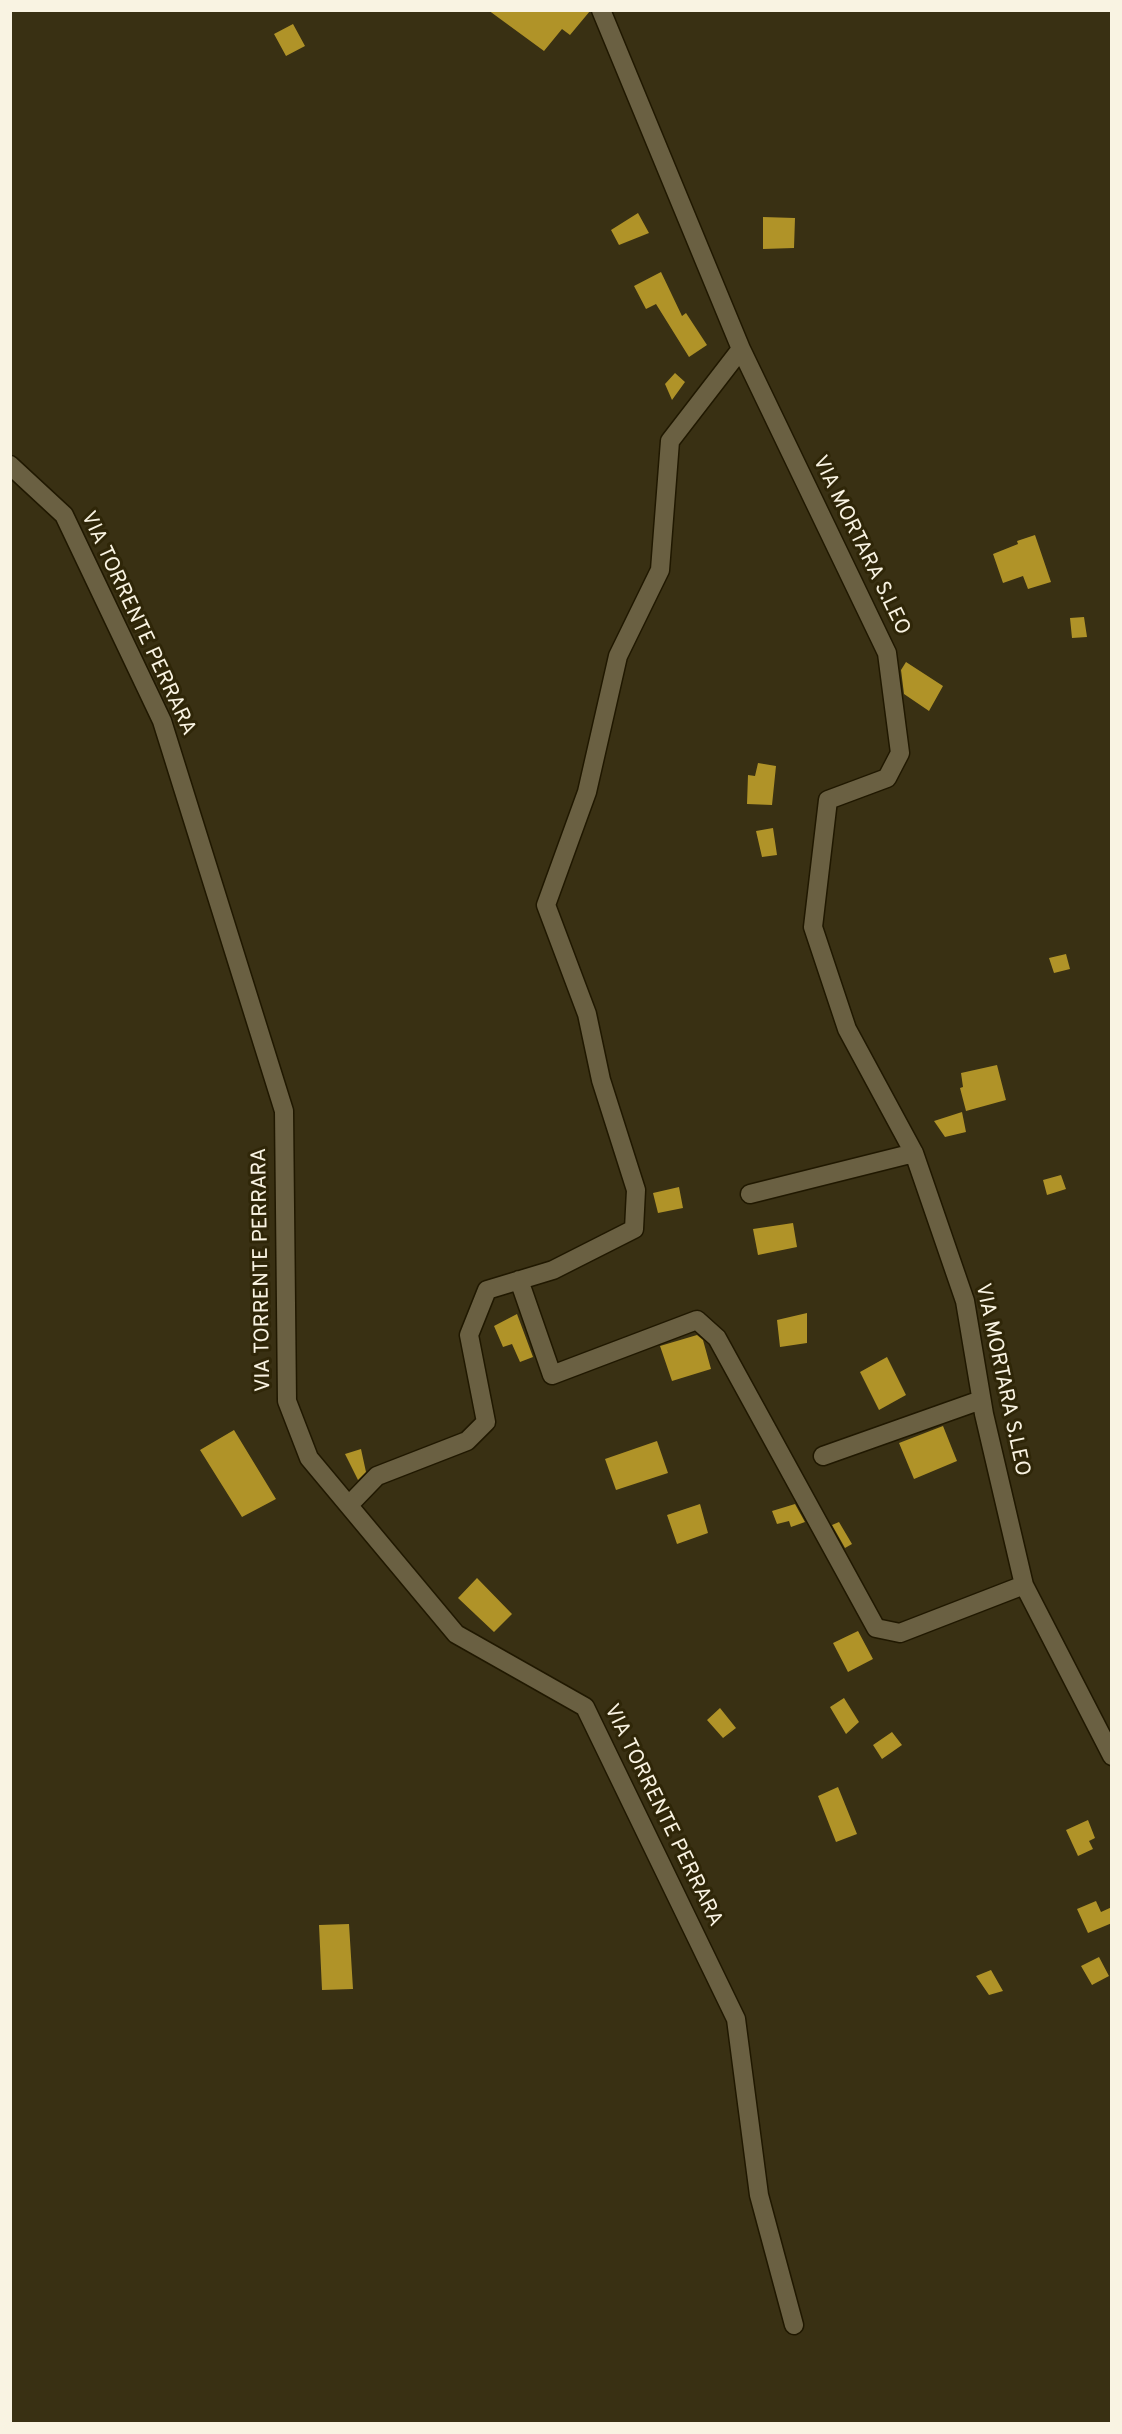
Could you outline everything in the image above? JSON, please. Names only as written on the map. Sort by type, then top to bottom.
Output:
[{"type":"street","name":"VIA MORTARA S.LEO","points":[[601,10],[741,350],[887,653],[900,753],[887,778],[828,800],[813,927],[847,1029],[914,1153],[965,1301],[981,1400],[1024,1585],[1112,1756]]},
{"type":"street","points":[[349,1505],[377,1476],[467,1441],[486,1422],[469,1335],[487,1290],[553,1270],[634,1229],[636,1190],[601,1080],[587,1014],[546,905],[587,792],[618,656],[660,570],[670,441],[741,350]]},
{"type":"street","name":"VIA TORRENTE PERRARA","points":[[10,465],[64,515],[162,721],[284,1112],[287,1401],[309,1458],[456,1634],[585,1707],[736,2019],[759,2195],[794,2325]]},
{"type":"street","points":[[750,1194],[914,1153]]},
{"type":"street","points":[[519,1280],[552,1375],[697,1320],[717,1338],[876,1628],[900,1633],[1024,1585]]},
{"type":"street","points":[[823,1456],[981,1400]]},
{"type":"building","points":[[488,10],[590,11],[570,35],[562,29],[544,51]]},
{"type":"building","points":[[293,24],[305,46],[286,56],[274,34]]},
{"type":"building","points":[[638,213],[649,233],[619,245],[611,230]]},
{"type":"building","points":[[763,217],[795,218],[794,248],[763,249]]},
{"type":"building","points":[[661,272],[682,316],[686,313],[707,345],[689,357],[656,304],[646,309],[634,286]]},
{"type":"building","points":[[675,373],[685,382],[672,400],[665,384]]},
{"type":"building","points":[[1035,535],[1051,582],[1028,589],[1023,576],[1003,583],[993,554],[1018,544],[1017,541]]},
{"type":"building","points":[[1084,617],[1087,637],[1072,638],[1070,618]]},
{"type":"building","points":[[906,662],[943,686],[929,711],[904,694],[901,670]]},
{"type":"building","points":[[758,763],[776,766],[772,805],[747,804],[748,775],[755,776]]},
{"type":"building","points":[[773,828],[777,855],[762,857],[756,831]]},
{"type":"building","points":[[1066,954],[1070,969],[1054,973],[1049,958]]},
{"type":"building","points":[[997,1065],[1006,1100],[966,1111],[960,1088],[963,1087],[961,1073]]},
{"type":"building","points":[[962,1112],[966,1132],[945,1137],[934,1121]]},
{"type":"building","points":[[1061,1175],[1066,1189],[1047,1195],[1043,1180]]},
{"type":"building","points":[[679,1187],[683,1208],[658,1213],[653,1193]]},
{"type":"building","points":[[793,1223],[797,1247],[758,1255],[753,1229]]},
{"type":"building","points":[[807,1313],[807,1343],[780,1347],[777,1320]]},
{"type":"building","points":[[517,1314],[533,1357],[520,1362],[512,1344],[503,1347],[494,1326]]},
{"type":"building","points":[[697,1335],[703,1340],[711,1369],[672,1381],[660,1346]]},
{"type":"building","points":[[887,1357],[906,1395],[879,1410],[860,1372]]},
{"type":"building","points":[[943,1426],[957,1461],[914,1479],[899,1443]]},
{"type":"building","points":[[234,1430],[276,1499],[242,1517],[200,1450]]},
{"type":"building","points":[[657,1441],[668,1473],[616,1490],[605,1459]]},
{"type":"building","points":[[361,1449],[366,1472],[358,1480],[345,1454]]},
{"type":"building","points":[[700,1504],[708,1533],[677,1544],[667,1515]]},
{"type":"building","points":[[795,1504],[805,1522],[791,1527],[789,1521],[777,1524],[772,1511]]},
{"type":"building","points":[[839,1522],[852,1544],[845,1548],[832,1525]]},
{"type":"building","points":[[477,1578],[512,1614],[494,1632],[458,1598]]},
{"type":"building","points":[[858,1631],[873,1659],[848,1672],[833,1643]]},
{"type":"building","points":[[844,1698],[859,1722],[846,1734],[830,1707]]},
{"type":"building","points":[[720,1708],[736,1728],[723,1738],[707,1720]]},
{"type":"building","points":[[892,1732],[902,1745],[882,1759],[873,1745]]},
{"type":"building","points":[[838,1787],[857,1834],[836,1842],[818,1796]]},
{"type":"building","points":[[1088,1820],[1095,1838],[1089,1841],[1093,1849],[1078,1856],[1066,1830]]},
{"type":"building","points":[[1096,1901],[1101,1912],[1112,1907],[1112,1923],[1088,1933],[1077,1909]]},
{"type":"building","points":[[349,1924],[353,1989],[322,1990],[319,1925]]},
{"type":"building","points":[[1099,1957],[1109,1976],[1092,1985],[1081,1966]]},
{"type":"building","points":[[991,1970],[1003,1991],[989,1995],[976,1976]]}]
